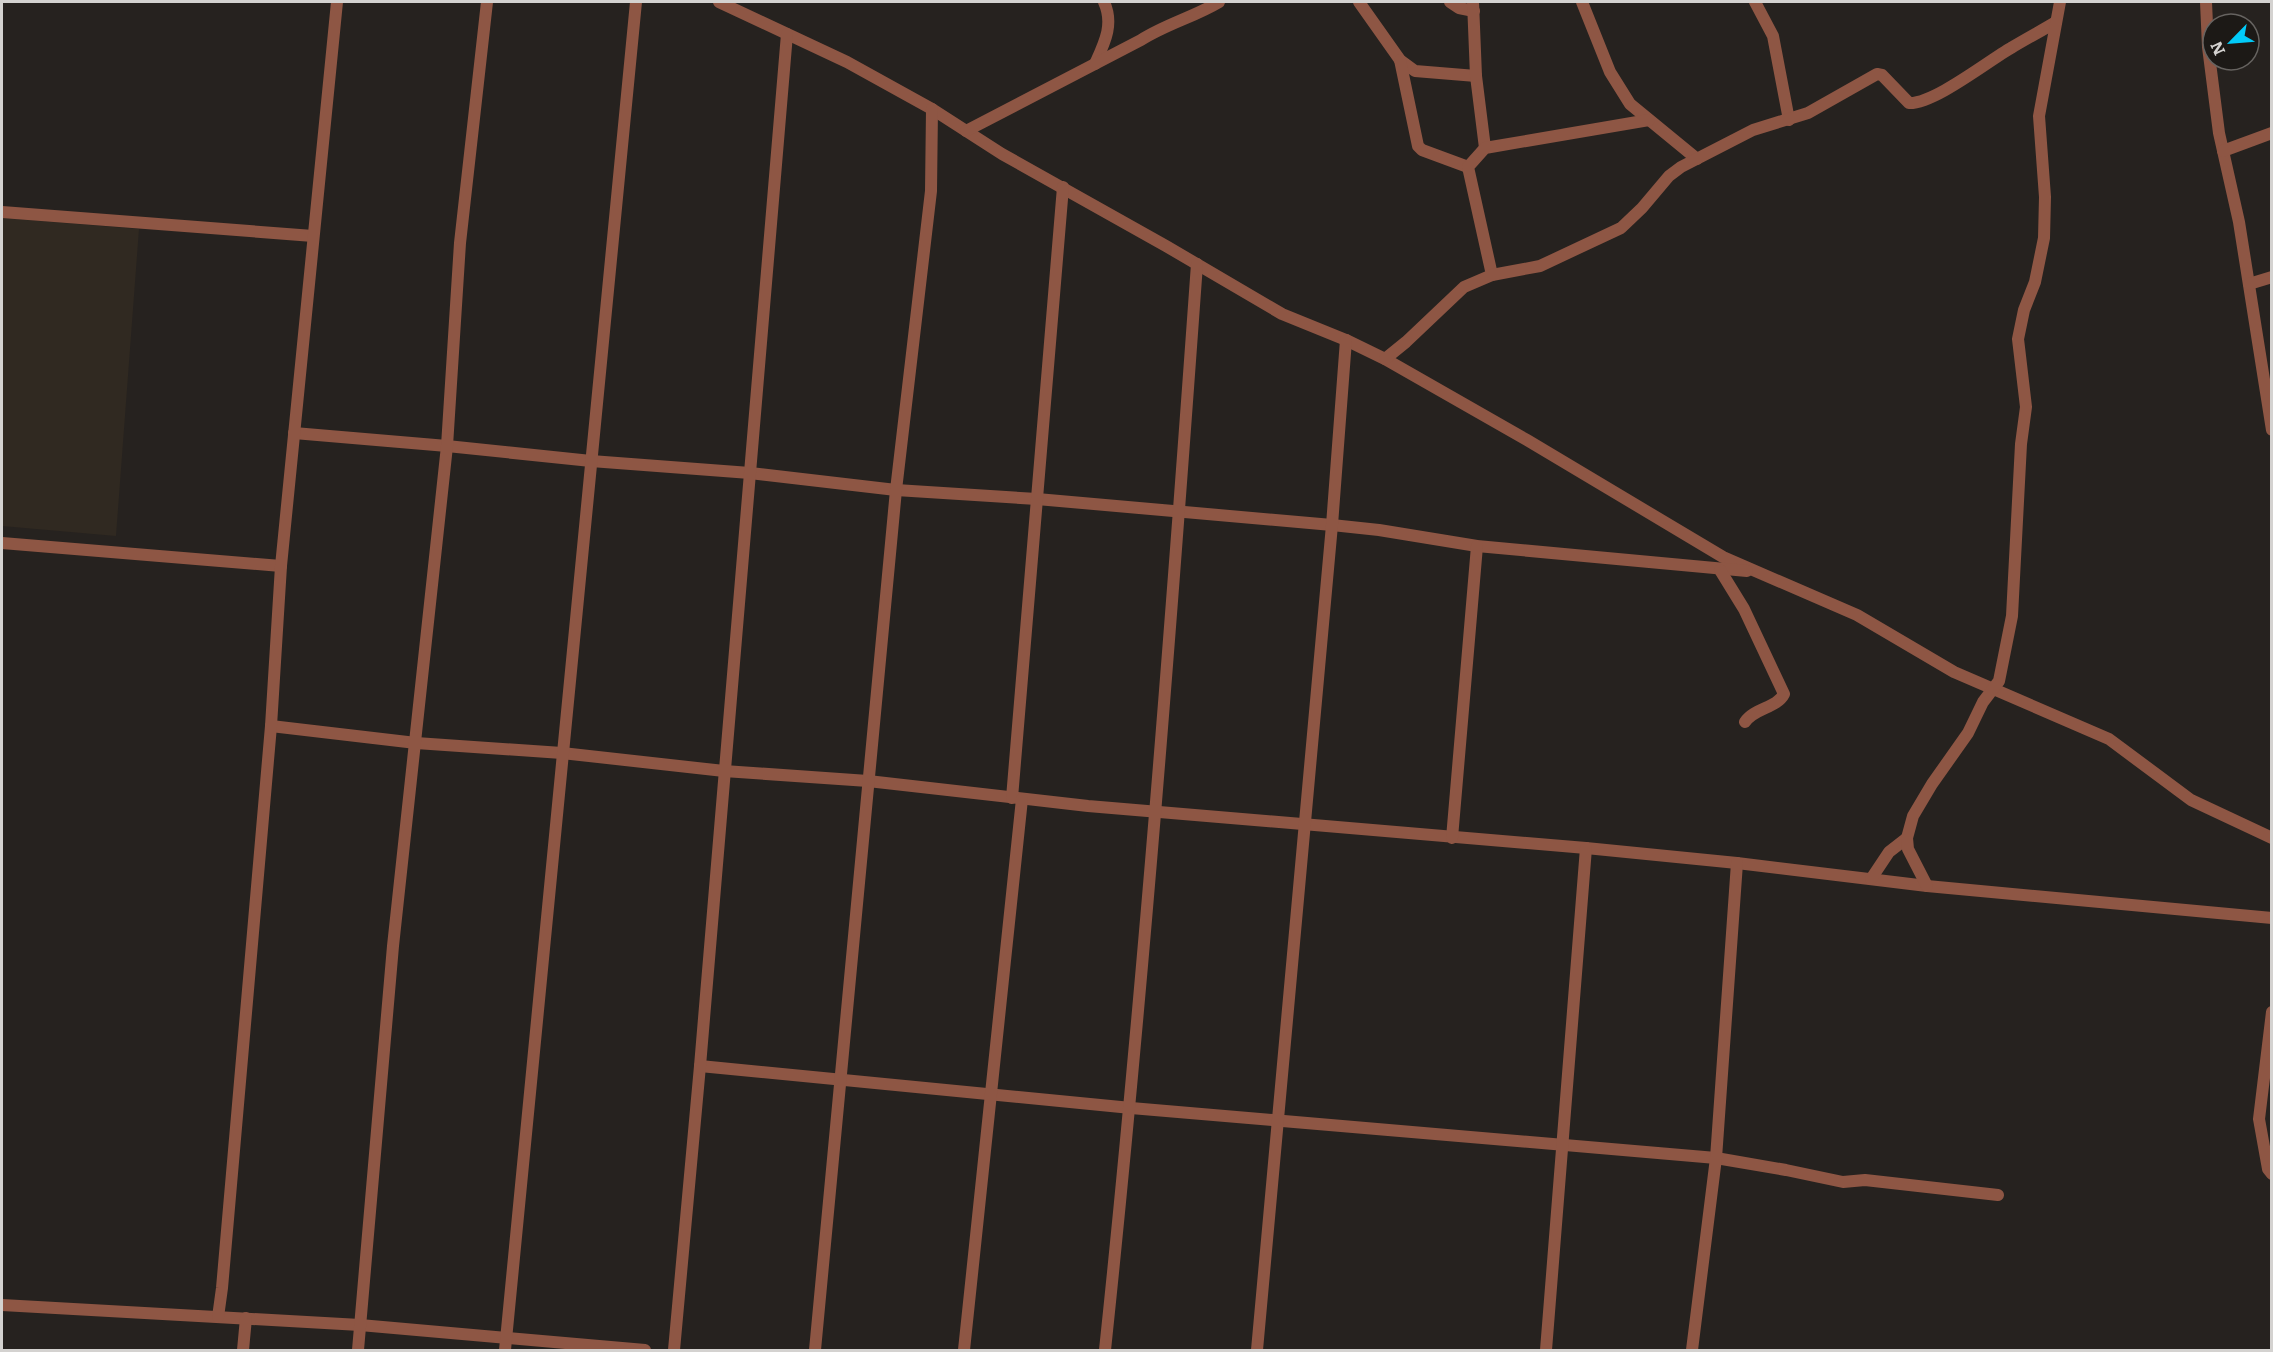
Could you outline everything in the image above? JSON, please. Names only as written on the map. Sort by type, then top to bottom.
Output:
[{"type":"street","points":[[218,1317],[272,726],[281,566],[337,2]]},
{"type":"street","points":[[358,1350],[393,946],[447,446],[460,243],[487,2]]},
{"type":"street","points":[[505,1350],[636,2]]},
{"type":"street","points":[[720,2],[847,62],[932,109],[1002,154],[1282,314],[1385,359],[1527,440],[1723,557],[1753,572],[1857,615],[1947,669],[2109,739],[2196,804],[2245,824],[2271,838]]},
{"type":"street","points":[[1095,63],[1109,29],[1110,19],[1104,2]]},
{"type":"street","points":[[966,131],[1158,29],[1195,15],[1219,2]]},
{"type":"street","points":[[1359,2],[1400,60],[1415,71],[1476,76]]},
{"type":"street","points":[[1450,2],[1459,8],[1474,6],[1476,76],[1485,148]]},
{"type":"street","points":[[1581,2],[1610,72],[1636,112],[1697,159]]},
{"type":"street","points":[[1755,2],[1773,36],[1789,120]]},
{"type":"street","points":[[1928,886],[1910,856],[1907,838],[1918,805],[1962,742],[1983,702],[2002,675],[2012,616],[2026,407],[2018,339],[2024,310],[2035,282],[2044,238],[2045,197],[2039,116],[2061,2]]},
{"type":"street","points":[[2209,2],[2208,47],[2223,151],[2239,222],[2271,430]]},
{"type":"street","points":[[1385,359],[1461,289],[1492,275],[1540,266],[1621,228],[1642,208],[1669,176],[1753,130],[1789,120],[1827,104],[1877,74],[1882,75],[1909,103],[1920,101],[1946,89],[2011,47],[2056,22]]},
{"type":"street","points":[[674,1350],[787,34]]},
{"type":"street","points":[[1400,60],[1418,146],[1422,150],[1468,167]]},
{"type":"street","points":[[815,1350],[896,490],[931,191],[932,109]]},
{"type":"street","points":[[1468,167],[1485,148],[1649,120]]},
{"type":"street","points":[[2223,151],[2271,133]]},
{"type":"street","points":[[1468,167],[1492,275]]},
{"type":"street","points":[[964,1350],[992,1093],[1017,798],[1037,499],[1063,187]]},
{"type":"street","points":[[2,212],[313,236]]},
{"type":"street","points":[[1106,1350],[1131,1108],[1156,812],[1197,264]]},
{"type":"street","points":[[2249,284],[2271,277]]},
{"type":"street","points":[[1257,1350],[1332,525],[1346,340]]},
{"type":"street","points":[[294,433],[591,461],[750,473],[896,490],[1037,499],[1332,525],[1478,546],[1753,572]]},
{"type":"street","points":[[2,543],[281,566]]},
{"type":"street","points":[[1452,838],[1478,546]]},
{"type":"street","points":[[1720,570],[1744,609],[1784,694],[1781,700],[1754,713],[1744,722]]},
{"type":"street","points":[[272,726],[416,743],[562,753],[724,771],[868,782],[1156,812],[1586,848],[1928,886],[2271,918]]},
{"type":"street","points":[[1871,879],[1889,852],[1907,838]]},
{"type":"street","points":[[1546,1350],[1586,848]]},
{"type":"street","points":[[1692,1350],[1716,1158],[1737,863]]},
{"type":"street","points":[[2271,1012],[2259,1119],[2267,1140],[2268,1169],[2271,1174]]},
{"type":"street","points":[[700,1066],[1131,1108],[1716,1158],[1843,1182],[1865,1180],[1998,1195]]},
{"type":"street","points":[[2,1305],[360,1325],[645,1350]]},
{"type":"street","points":[[243,1350],[246,1318]]},
{"type":"shaded area","points":[[2,218],[139,229],[116,536],[2,526]]}]
